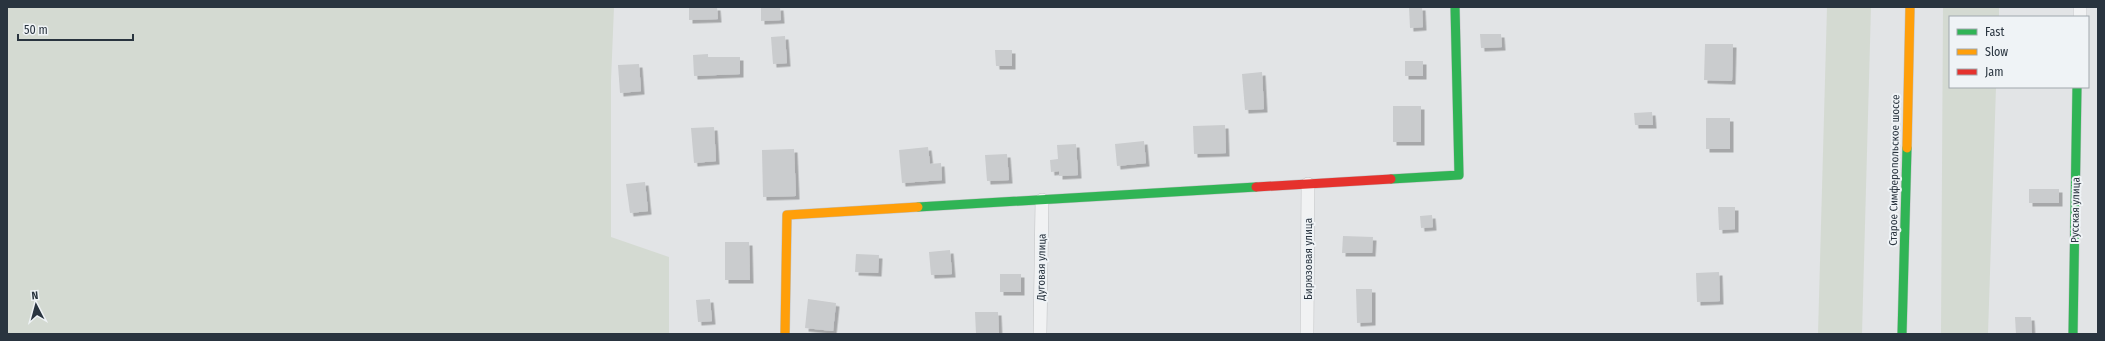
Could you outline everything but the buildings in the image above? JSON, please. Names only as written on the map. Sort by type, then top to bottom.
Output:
[{"type":"street","points":[[785,334],[787,215],[1459,175],[1455,7]]},
{"type":"street","name":"Старое Симферопольское шоссе","points":[[1902,334],[1910,7]]},
{"type":"street","name":"Русская улица","points":[[2073,334],[2077,88]]},
{"type":"street","name":"Бирюзовая улица","points":[[1307,334],[1308,184]]},
{"type":"street","name":"Дуговая улица","points":[[1040,334],[1042,200]]},
{"type":"shaded area","points":[[7,7],[614,7],[611,81],[611,237],[669,257],[669,334],[7,334]]},
{"type":"shaded area","points":[[1827,7],[1871,7],[1862,334],[1818,334]]},
{"type":"shaded area","points":[[1943,7],[1999,7],[1999,16],[1949,16],[1949,88],[1996,88],[1988,334],[1941,334]]},
{"type":"traffic: fast","points":[[1391,179],[1459,175],[1455,7]]},
{"type":"traffic: fast","points":[[2073,334],[2077,88]]},
{"type":"traffic: fast","points":[[1902,334],[1907,148]]},
{"type":"traffic: fast","points":[[918,207],[1256,187]]},
{"type":"traffic: slow","points":[[1907,148],[1910,7]]},
{"type":"traffic: slow","points":[[785,334],[787,215],[918,207]]},
{"type":"traffic: jam","points":[[1256,187],[1391,179]]}]
